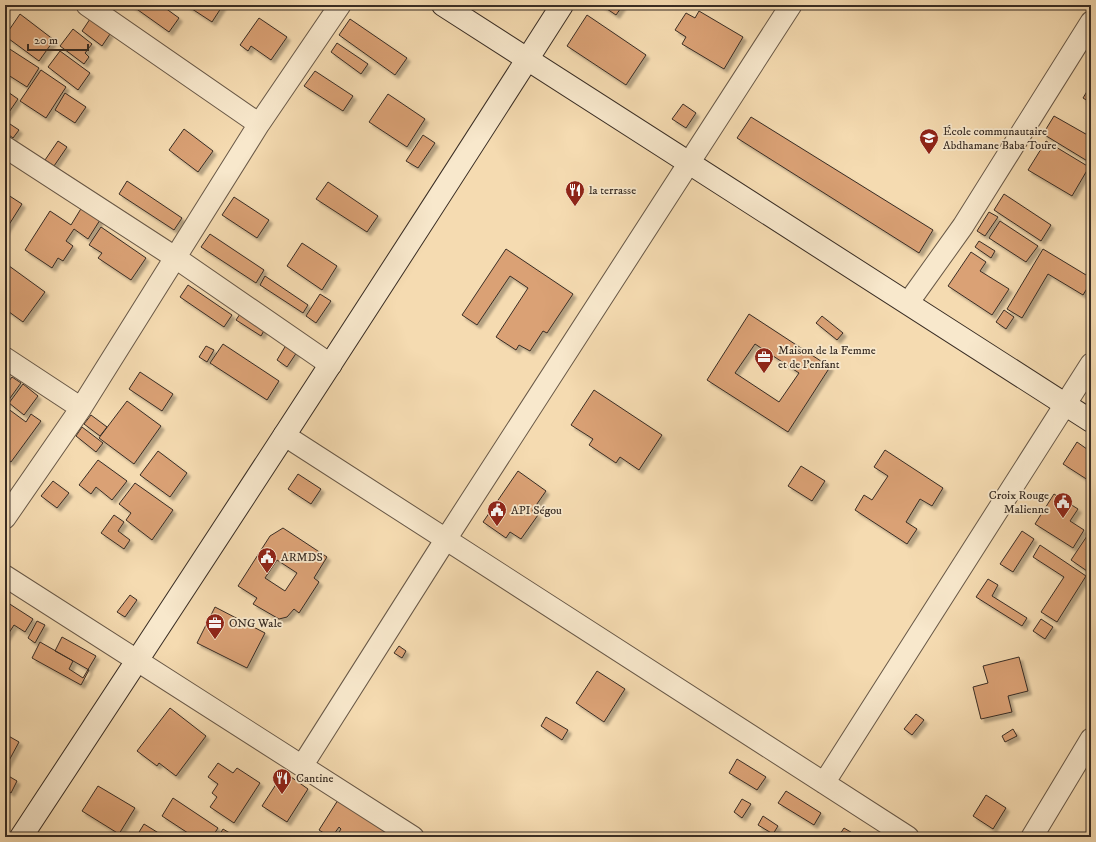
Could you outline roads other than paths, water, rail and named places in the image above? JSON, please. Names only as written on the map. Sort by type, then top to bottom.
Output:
[{"type":"street","points":[[87,5],[259,124]]},
{"type":"street","points":[[5,518],[81,408],[259,124],[340,5]]},
{"type":"street","points":[[443,5],[1091,421]]},
{"type":"street","points":[[21,837],[331,365],[562,5]]},
{"type":"street","points":[[302,766],[446,539],[791,5]]},
{"type":"street","points":[[908,303],[964,226],[1091,22]]},
{"type":"street","points":[[5,147],[176,258],[331,365]]},
{"type":"street","points":[[5,358],[81,408]]},
{"type":"street","points":[[824,783],[1091,364]]},
{"type":"street","points":[[284,435],[908,837]]},
{"type":"street","points":[[5,576],[413,837]]},
{"type":"street","points":[[1032,837],[1091,739]]},
{"type":"place","name":"École communautaire Abdhamane Baba Toure","points":[[929,155]]},
{"type":"place","name":"la terrasse","points":[[575,207]]},
{"type":"place","name":"Maison de la Femme et de l'enfant","points":[[764,374]]},
{"type":"place","name":"Croix Rouge Malienne","points":[[1063,519]]},
{"type":"place","name":"API Ségou","points":[[497,527]]},
{"type":"place","name":"ARMDS","points":[[267,574]]},
{"type":"place","name":"ONG Wale","points":[[215,640]]},
{"type":"place","name":"Cantine","points":[[282,795]]}]
